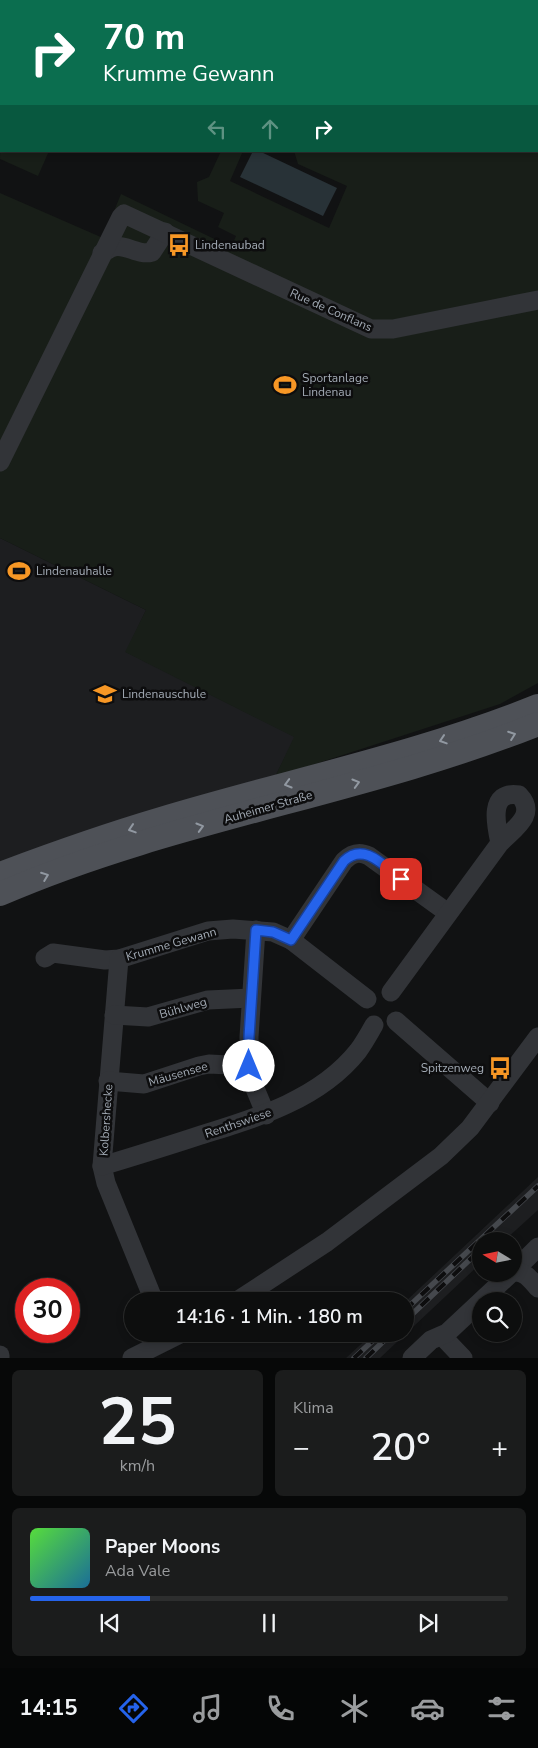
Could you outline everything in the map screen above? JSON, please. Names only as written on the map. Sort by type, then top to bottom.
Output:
[{"type":"main road","name":"Auheimer Straße","points":[[0,874],[161,819],[419,748],[538,706]]},
{"type":"main road","name":"Auheimer Straße","points":[[0,894],[108,854],[449,756],[538,724]]},
{"type":"street","name":"Rue de Conflans","points":[[0,462],[120,217],[124,214],[371,329],[393,329],[538,300]]},
{"type":"street","points":[[102,253],[118,246],[143,254],[152,252],[165,232]]},
{"type":"street","points":[[391,992],[500,843]]},
{"type":"street","points":[[291,940],[344,861],[350,855],[357,853],[369,856],[448,913]]},
{"type":"street","name":"Krumme Gewann","points":[[45,958],[53,953],[105,960],[120,959],[219,929],[273,932],[291,940],[367,999]]},
{"type":"street","points":[[256,930],[249,1066],[254,1086],[266,1115]]},
{"type":"street","name":"Kolbershecke","points":[[120,959],[102,1166],[106,1183],[150,1292]]},
{"type":"street","points":[[380,990],[391,992],[396,995],[401,1004],[401,1010],[396,1021],[387,1027],[374,1025],[366,1017],[367,999],[380,990]]},
{"type":"street","name":"Bühlweg","points":[[114,1015],[148,1017],[208,1000],[251,998]]},
{"type":"street","points":[[396,1021],[490,1104]]},
{"type":"street","name":"Renthswiese","points":[[102,1166],[266,1115],[295,1101],[341,1068],[358,1051],[374,1025]]},
{"type":"street","points":[[252,1292],[334,1237],[441,1156],[470,1128],[490,1104],[538,1037]]},
{"type":"street","name":"Mäusensee","points":[[108,1081],[144,1084],[209,1064],[249,1066]]},
{"type":"street","points":[[522,1263],[538,1247]]},
{"type":"street","points":[[522,1273],[538,1288]]},
{"type":"street","points":[[412,1358],[431,1340],[448,1333],[502,1282]]},
{"type":"street","points":[[442,1336],[462,1358]]},
{"type":"street","points":[[132,1358],[161,1342]]},
{"type":"shaded area","points":[[0,152],[49,152],[38,176],[0,159]]},
{"type":"shaded area","name":"Sportanlage Lindenau","points":[[221,152],[243,152],[230,181],[329,228],[347,186],[298,164],[294,152],[538,152],[538,683],[500,704],[275,777],[294,737],[125,652],[146,610],[0,538],[0,193],[103,238],[121,194],[231,247],[236,236],[218,227],[224,213],[198,201],[197,182],[209,177]]},
{"type":"shaded area","points":[[252,152],[261,152],[337,188],[323,216],[240,177]]},
{"type":"shaded area","name":"Lindenauschule","points":[[0,538],[146,610],[126,652],[295,737],[275,777],[0,865]]},
{"type":"shaded area","points":[[538,1177],[538,1210],[514,1232],[479,1232]]},
{"type":"shaded area","points":[[472,1239],[472,1271],[414,1326],[414,1294]]},
{"type":"shaded area","points":[[363,1342],[397,1342],[380,1358],[346,1358]]},
{"type":"railway","points":[[414,1302],[538,1186]]},
{"type":"railway","points":[[414,1312],[472,1258]]},
{"type":"railway","points":[[354,1358],[371,1342]]},
{"type":"railway","points":[[366,1358],[383,1342]]},
{"type":"place","name":"Lindenaubad","points":[[179,245]]},
{"type":"place","name":"Sportanlage Lindenau","points":[[285,385]]},
{"type":"place","name":"Lindenauhalle","points":[[19,571]]},
{"type":"place","name":"Lindenauschule","points":[[105,694]]},
{"type":"place","name":"Spitzenweg","points":[[500,1068]]},
{"type":"route","points":[[249,1066],[256,930],[273,932],[291,940],[344,861],[350,855],[363,853],[401,879]]}]
